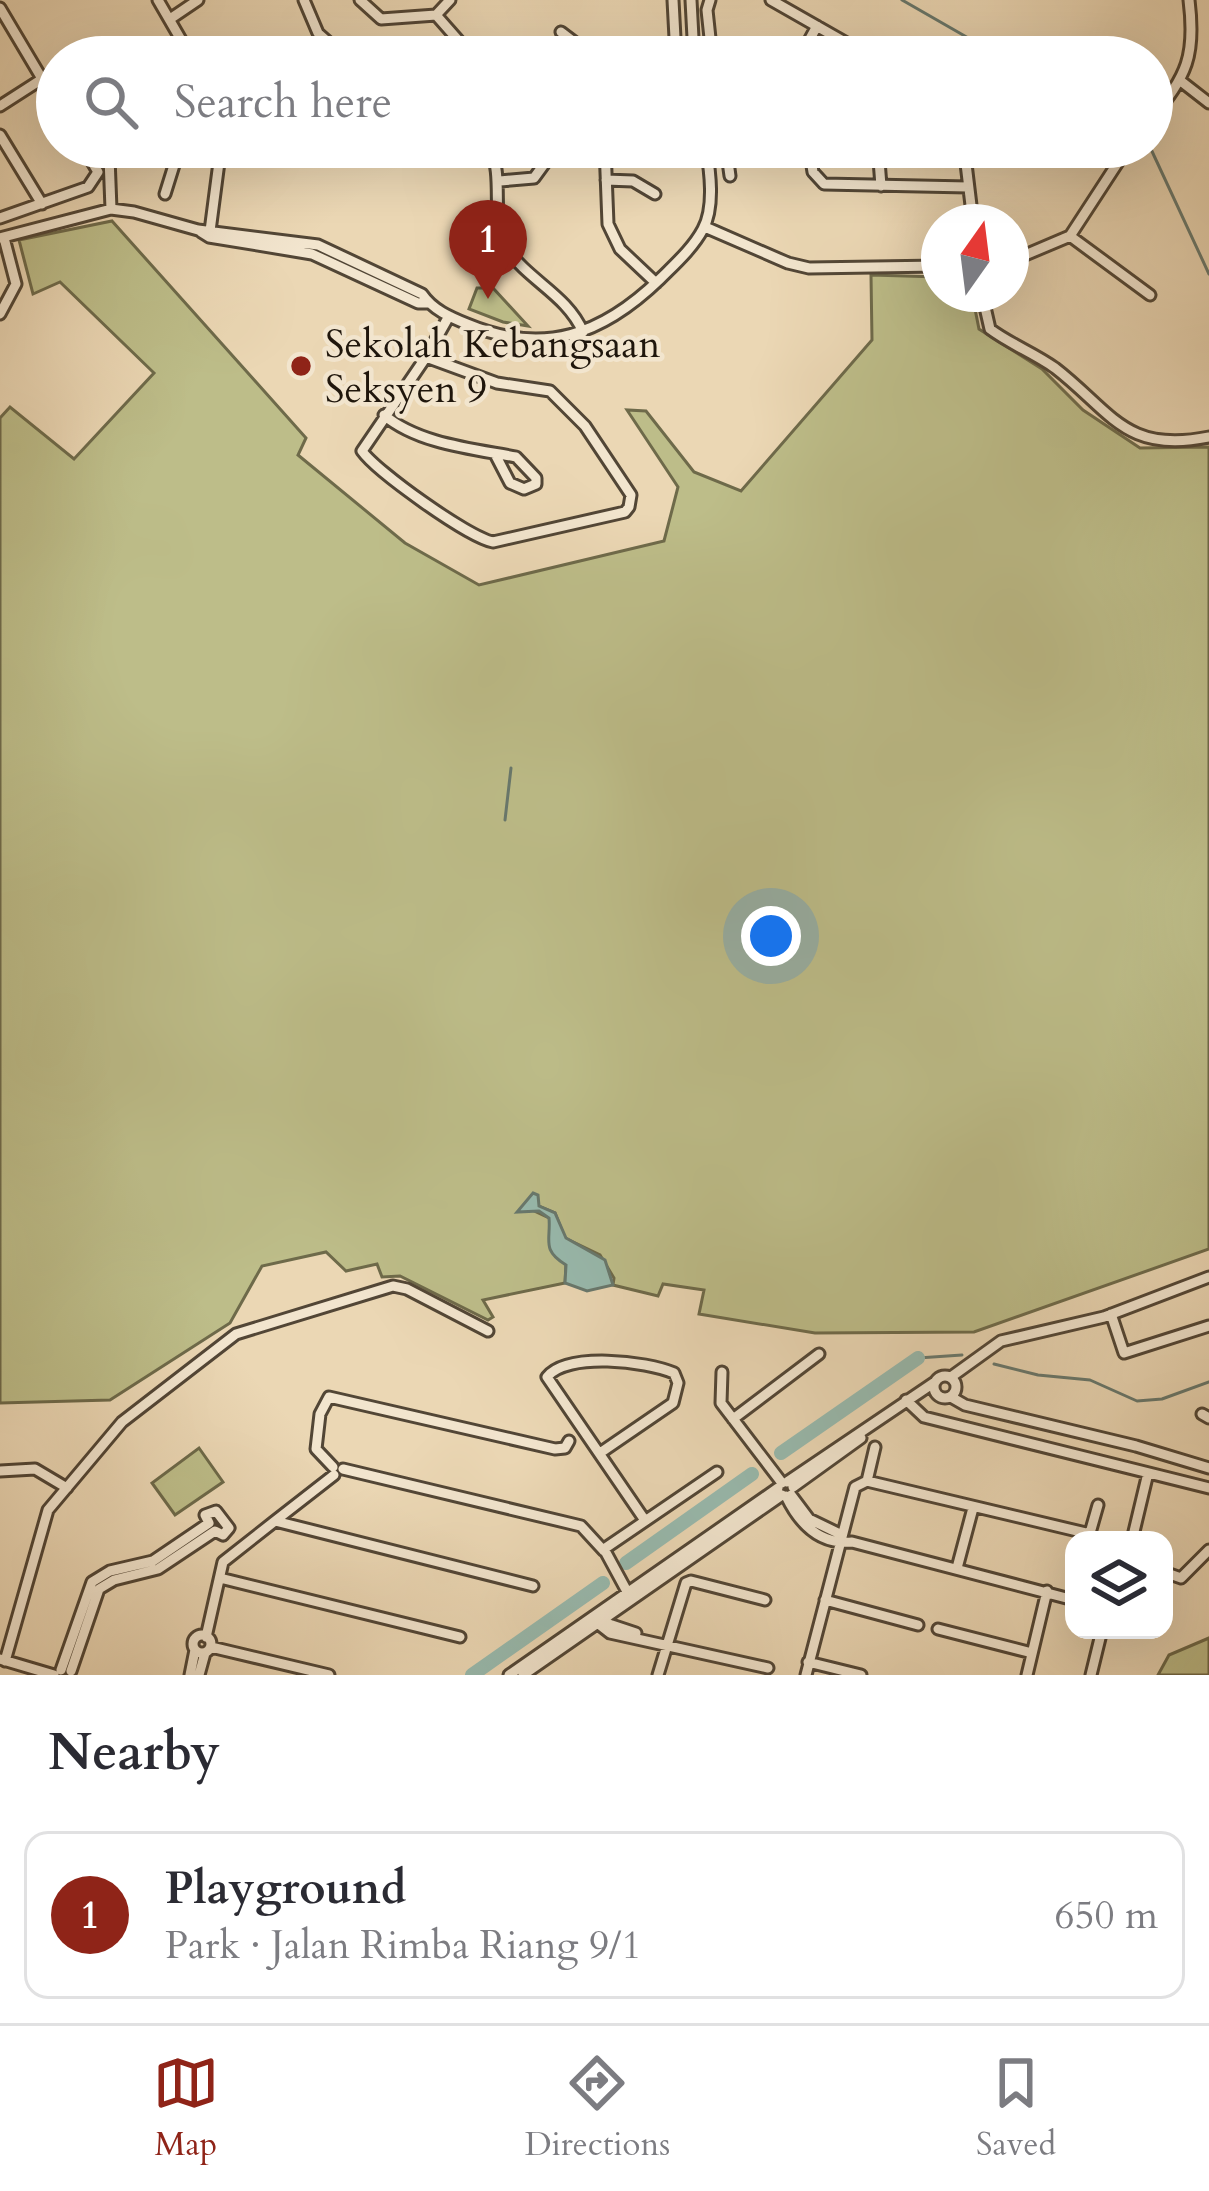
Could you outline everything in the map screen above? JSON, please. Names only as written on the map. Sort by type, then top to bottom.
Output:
[{"type":"street","points":[[158,0],[179,36]]},
{"type":"street","points":[[170,19],[198,0]]},
{"type":"street","points":[[304,0],[321,36]]},
{"type":"street","points":[[360,0],[382,19],[436,15],[449,0]]},
{"type":"street","points":[[673,0],[675,36]]},
{"type":"street","points":[[691,0],[693,36]]},
{"type":"street","points":[[710,0],[710,36]]},
{"type":"street","points":[[771,0],[834,36]]},
{"type":"street","points":[[1173,93],[1182,82],[1193,43],[1189,0]]},
{"type":"street","points":[[0,8],[36,67]]},
{"type":"street","points":[[436,15],[454,36]]},
{"type":"street","points":[[812,36],[817,26]]},
{"type":"street","points":[[561,32],[566,36]]},
{"type":"street","points":[[1182,82],[1209,103]]},
{"type":"street","points":[[0,106],[36,83]]},
{"type":"street","points":[[0,135],[42,204]]},
{"type":"street","points":[[0,218],[88,187],[98,172],[96,168]]},
{"type":"street","points":[[109,168],[111,209]]},
{"type":"street","points":[[165,194],[173,168]]},
{"type":"street","points":[[201,231],[213,209],[218,168]]},
{"type":"street","points":[[496,168],[499,229],[507,250],[567,305],[583,332]]},
{"type":"street","points":[[500,181],[534,178],[541,168]]},
{"type":"street","points":[[606,168],[608,224],[620,249],[656,283]]},
{"type":"street","points":[[0,314],[16,284],[2,238],[111,209],[311,254],[422,294],[449,316],[484,331],[519,340],[558,339],[583,332],[622,311],[709,228],[708,168]]},
{"type":"street","points":[[729,168],[730,176]]},
{"type":"street","points":[[812,168],[819,181],[836,185],[968,187]]},
{"type":"street","points":[[880,168],[881,186]]},
{"type":"street","points":[[966,168],[970,204]]},
{"type":"street","points":[[1029,253],[1070,236],[1114,168]]},
{"type":"street","points":[[606,180],[633,181],[655,194]]},
{"type":"street","points":[[201,231],[213,209]]},
{"type":"street","points":[[213,209],[230,232]]},
{"type":"street","points":[[709,228],[809,268],[921,266]]},
{"type":"street","points":[[201,231],[319,245],[384,279]]},
{"type":"street","points":[[1070,236],[1150,295]]},
{"type":"street","points":[[986,312],[990,329],[1056,370],[1106,416],[1148,440],[1209,437]]},
{"type":"street","points":[[426,357],[497,383],[550,391],[585,426],[631,495],[629,508],[504,542],[479,539],[364,456],[364,443],[426,357],[449,316]]},
{"type":"street","points":[[384,415],[407,431],[516,457],[536,484],[524,489],[510,483],[496,455]]},
{"type":"street","points":[[523,1675],[934,1386],[940,1377],[951,1377],[1001,1341],[1111,1314],[1209,1277]]},
{"type":"street","points":[[212,1527],[153,1561],[110,1571],[92,1582],[64,1673],[3,1660],[47,1510],[122,1421],[236,1334],[393,1286],[407,1288],[488,1331]]},
{"type":"street","points":[[1111,1314],[1124,1354],[1209,1326]]},
{"type":"street","points":[[733,1419],[819,1354]]},
{"type":"street","points":[[600,1453],[673,1403],[674,1372],[631,1362],[563,1364],[550,1371],[549,1385],[644,1519]]},
{"type":"street","points":[[722,1372],[719,1398],[809,1520],[845,1540],[1065,1597]]},
{"type":"street","points":[[951,1377],[957,1387],[951,1396]]},
{"type":"street","points":[[934,1386],[941,1397],[951,1396],[964,1405],[1209,1468]]},
{"type":"street","points":[[569,1441],[560,1450],[329,1396],[320,1414],[316,1449],[337,1470],[581,1526],[604,1551],[630,1598]]},
{"type":"street","points":[[908,1402],[924,1417],[1209,1488]]},
{"type":"street","points":[[867,1481],[875,1447]]},
{"type":"street","points":[[0,1471],[35,1469],[67,1488]]},
{"type":"street","points":[[194,1675],[230,1554],[337,1470]]},
{"type":"street","points":[[604,1551],[717,1472]]},
{"type":"street","points":[[1134,1531],[1148,1473]]},
{"type":"street","points":[[806,1675],[845,1540],[854,1487],[867,1481],[1065,1531]]},
{"type":"street","points":[[1091,1531],[1098,1504]]},
{"type":"street","points":[[957,1568],[973,1508]]},
{"type":"street","points":[[275,1521],[533,1586]]},
{"type":"street","points":[[1173,1575],[1181,1578],[1209,1550]]},
{"type":"street","points":[[220,1577],[460,1637]]},
{"type":"street","points":[[658,1675],[664,1642],[683,1589],[691,1581],[765,1600]]},
{"type":"street","points":[[1027,1675],[1047,1591]]},
{"type":"street","points":[[825,1600],[918,1625]]},
{"type":"street","points":[[599,1619],[664,1642],[768,1668]]},
{"type":"street","points":[[508,1675],[599,1619]]},
{"type":"street","points":[[938,1629],[1032,1653]]},
{"type":"street","points":[[1090,1675],[1100,1639]]},
{"type":"street","points":[[204,1646],[329,1675]]},
{"type":"street","points":[[808,1662],[861,1675]]},
{"type":"green space","points":[[112,221],[306,438],[298,455],[405,543],[479,585],[664,541],[678,487],[627,410],[646,411],[694,472],[741,491],[872,340],[871,275],[921,276],[921,312],[976,312],[979,329],[1042,369],[1083,410],[1140,448],[1209,447],[1209,1249],[974,1332],[815,1333],[699,1314],[704,1290],[663,1284],[658,1296],[613,1285],[614,1278],[600,1255],[565,1238],[555,1213],[539,1206],[530,1209],[549,1218],[566,1264],[565,1283],[483,1300],[493,1317],[488,1320],[400,1276],[382,1277],[377,1264],[346,1271],[326,1252],[262,1266],[230,1323],[110,1400],[0,1403],[0,418],[10,407],[74,459],[154,373],[60,282],[33,294],[19,240]]},
{"type":"green space","points":[[477,288],[493,288],[528,326],[469,309]]},
{"type":"green space","points":[[199,1448],[223,1482],[175,1515],[152,1483]]},
{"type":"green space","points":[[1209,1638],[1209,1675],[1158,1675],[1169,1655]]},
{"type":"water","points":[[533,1193],[538,1195],[539,1206],[555,1213],[566,1238],[605,1260],[613,1285],[587,1291],[565,1283],[566,1265],[549,1244],[549,1218],[539,1211],[517,1212]]},
{"type":"waterway","points":[[902,0],[965,36]]},
{"type":"waterway","points":[[1160,168],[1209,274]]},
{"type":"waterway","points":[[505,820],[511,768]]},
{"type":"waterway","points":[[918,1358],[962,1355]]},
{"type":"waterway","points":[[781,1453],[918,1358]]},
{"type":"waterway","points":[[994,1364],[1038,1375],[1090,1380],[1137,1401],[1162,1399],[1209,1382]]},
{"type":"waterway","points":[[626,1563],[752,1474]]},
{"type":"waterway","points":[[472,1675],[603,1583]]},
{"type":"place","name":"Playground","points":[[488,299]]},
{"type":"place","name":"Sekolah Kebangsaan Seksyen 9","points":[[301,366]]}]
